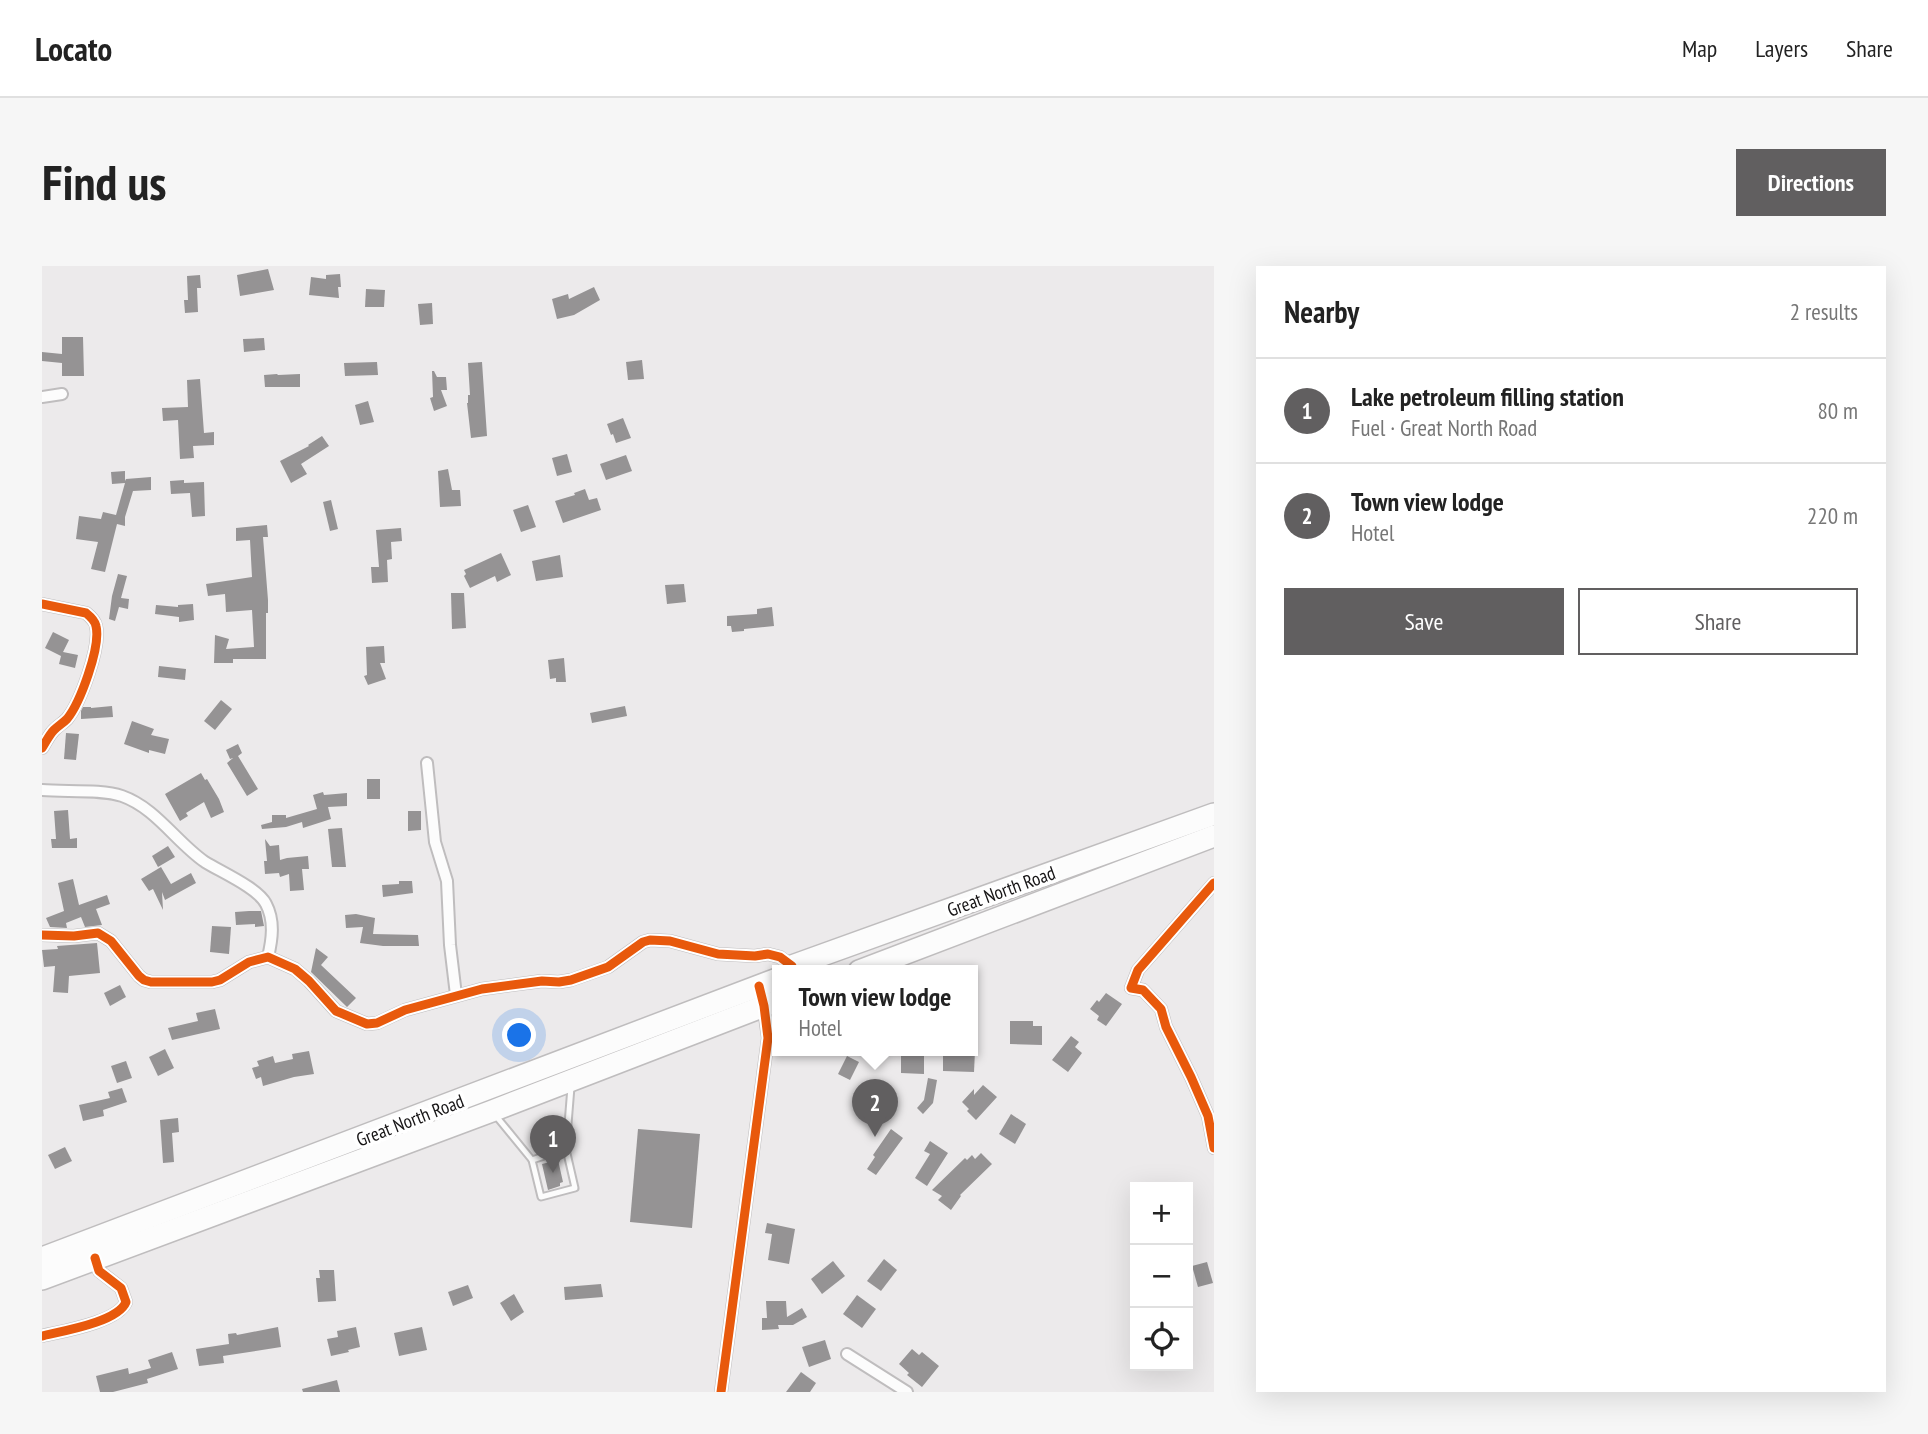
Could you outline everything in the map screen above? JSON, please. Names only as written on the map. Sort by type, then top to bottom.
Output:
[{"type":"highway","name":"Great North Road","points":[[828,965],[1214,814]]},
{"type":"highway","name":"Great North Road","points":[[875,965],[1214,836]]},
{"type":"highway","name":"Great North Road","points":[[42,1279],[571,1080],[772,987]]},
{"type":"highway","name":"Great North Road","points":[[42,1258],[772,987]]},
{"type":"street","points":[[42,397],[62,394]]},
{"type":"street","points":[[42,604],[86,613],[96,626],[91,667],[79,698],[67,719],[52,733],[42,748]]},
{"type":"street","points":[[427,763],[435,842],[447,881],[456,995]]},
{"type":"street","points":[[42,790],[119,795],[150,812],[181,844],[239,881],[265,902],[272,930],[268,957]]},
{"type":"street","points":[[1214,883],[1138,970],[1132,988],[1143,990],[1161,1009],[1166,1027],[1208,1116],[1214,1148]]},
{"type":"street","points":[[42,935],[74,936],[98,933],[111,941],[139,976],[151,982],[212,982],[249,962],[268,957],[295,969],[337,1011],[367,1024],[377,1023],[405,1010],[456,995],[505,985],[571,980],[608,967],[642,942],[650,940],[670,941],[718,954],[768,954],[780,957],[779,965]]},
{"type":"street","points":[[721,1392],[772,1014]]},
{"type":"street","points":[[42,1336],[103,1319],[123,1308],[126,1301],[121,1288],[99,1271],[95,1258]]},
{"type":"street","points":[[847,1354],[907,1392]]},
{"type":"lane","points":[[492,1111],[532,1160],[541,1197],[575,1188],[566,1149],[571,1080]]},
{"type":"lane","points":[[532,1160],[566,1149]]},
{"type":"building","points":[[268,269],[274,290],[240,296],[237,275]]},
{"type":"building","points":[[340,274],[339,298],[309,295],[311,277],[326,279],[326,275]]},
{"type":"building","points":[[200,275],[201,288],[197,288],[198,312],[185,313],[184,300],[188,300],[187,276]]},
{"type":"building","points":[[594,287],[600,300],[574,315],[557,319],[552,299],[568,294],[569,299]]},
{"type":"building","points":[[366,289],[385,290],[384,307],[365,307]]},
{"type":"building","points":[[432,303],[433,324],[420,325],[418,304]]},
{"type":"building","points":[[62,337],[83,337],[84,376],[62,376],[62,363],[42,361],[42,352],[62,354]]},
{"type":"building","points":[[264,338],[265,350],[244,352],[243,339]]},
{"type":"building","points":[[642,360],[644,379],[628,380],[626,362]]},
{"type":"building","points":[[377,362],[378,375],[345,376],[344,363]]},
{"type":"building","points":[[482,362],[487,436],[471,438],[467,403],[470,395],[468,363]]},
{"type":"building","points":[[432,371],[437,377],[446,377],[447,390],[441,390],[447,406],[434,411],[430,398],[433,397]]},
{"type":"building","points":[[300,374],[300,387],[265,387],[264,375]]},
{"type":"building","points":[[200,379],[204,433],[214,432],[214,445],[193,446],[194,458],[180,459],[178,420],[163,421],[162,408],[188,407],[187,380]]},
{"type":"building","points":[[368,401],[374,422],[360,425],[355,405]]},
{"type":"building","points":[[623,418],[631,438],[616,443],[607,424]]},
{"type":"building","points":[[322,436],[329,446],[301,464],[307,474],[291,483],[280,461]]},
{"type":"building","points":[[567,454],[572,472],[557,476],[552,458]]},
{"type":"building","points":[[626,455],[632,471],[606,480],[600,464]]},
{"type":"building","points":[[448,469],[452,490],[460,490],[461,506],[440,507],[438,471]]},
{"type":"building","points":[[125,471],[125,481],[151,477],[151,490],[133,491],[125,526],[117,524],[105,572],[91,569],[98,542],[76,539],[79,516],[101,519],[103,512],[116,515],[125,483],[112,484],[111,472]]},
{"type":"building","points":[[184,480],[184,483],[204,482],[205,516],[192,517],[190,493],[171,494],[170,481]]},
{"type":"building","points":[[585,489],[589,500],[597,498],[601,510],[563,523],[555,501]]},
{"type":"building","points":[[331,500],[338,529],[330,531],[323,502]]},
{"type":"building","points":[[528,505],[536,527],[521,532],[513,510]]},
{"type":"building","points":[[267,525],[268,537],[263,537],[268,600],[266,659],[233,659],[233,663],[214,663],[215,635],[229,639],[226,649],[254,647],[252,610],[226,612],[225,594],[208,596],[206,584],[252,577],[250,540],[236,541],[236,528]]},
{"type":"building","points":[[401,528],[402,541],[391,542],[392,559],[387,560],[388,582],[372,583],[371,567],[379,567],[376,530]]},
{"type":"building","points":[[501,553],[511,575],[497,582],[495,576],[470,588],[464,570]]},
{"type":"building","points":[[560,555],[563,577],[536,581],[532,561]]},
{"type":"building","points":[[118,574],[127,576],[121,598],[129,599],[128,609],[119,607],[115,621],[109,619]]},
{"type":"building","points":[[684,584],[686,602],[667,604],[665,585]]},
{"type":"building","points":[[451,593],[464,593],[466,628],[452,629]]},
{"type":"building","points":[[193,604],[194,620],[179,622],[179,617],[155,614],[156,605],[178,607]]},
{"type":"building","points":[[772,607],[774,626],[732,632],[731,626],[727,626],[727,616],[757,614],[757,609]]},
{"type":"building","points":[[53,632],[69,640],[63,652],[78,655],[75,668],[59,664],[61,656],[45,648]]},
{"type":"building","points":[[384,646],[385,663],[380,663],[386,679],[368,685],[364,676],[367,675],[366,647]]},
{"type":"building","points":[[564,658],[566,682],[556,682],[556,678],[550,679],[548,660]]},
{"type":"building","points":[[159,666],[186,669],[185,680],[158,677]]},
{"type":"building","points":[[221,700],[232,709],[215,730],[204,721]]},
{"type":"building","points":[[112,706],[113,717],[81,719],[83,707]]},
{"type":"building","points":[[625,706],[627,716],[592,723],[590,713]]},
{"type":"building","points":[[132,721],[154,729],[151,735],[169,739],[165,754],[149,750],[149,753],[124,744]]},
{"type":"building","points":[[66,733],[79,734],[76,760],[64,759]]},
{"type":"building","points":[[238,744],[242,753],[238,756],[258,789],[247,796],[227,763],[233,758],[230,759],[226,750]]},
{"type":"building","points":[[201,773],[219,799],[224,812],[211,818],[204,802],[186,813],[188,816],[180,821],[165,794]]},
{"type":"building","points":[[367,779],[380,779],[380,799],[367,799]]},
{"type":"building","points":[[323,792],[324,795],[347,793],[347,806],[328,807],[331,819],[303,828],[302,822],[286,827],[262,829],[261,825],[272,822],[272,815],[286,815],[286,818],[317,809],[313,795]]},
{"type":"building","points":[[68,810],[70,839],[77,838],[77,848],[52,848],[51,839],[56,839],[54,811]]},
{"type":"building","points":[[408,811],[421,811],[421,830],[408,831]]},
{"type":"building","points":[[342,828],[346,867],[332,867],[328,829]]},
{"type":"building","points":[[265,839],[270,846],[279,845],[280,860],[308,856],[309,869],[302,869],[304,890],[290,891],[289,874],[280,877],[279,873],[265,874]]},
{"type":"building","points":[[168,846],[175,857],[158,867],[152,856]]},
{"type":"building","points":[[161,867],[171,884],[191,873],[196,883],[165,900],[162,892],[163,910],[153,889],[149,891],[141,879]]},
{"type":"building","points":[[73,879],[79,905],[107,895],[110,904],[96,909],[102,925],[85,927],[81,917],[66,923],[67,928],[50,927],[46,918],[64,911],[58,883]]},
{"type":"building","points":[[399,881],[412,881],[413,893],[383,897],[382,885],[399,884]]},
{"type":"building","points":[[261,911],[264,926],[236,925],[235,912]]},
{"type":"building","points":[[345,915],[375,918],[373,934],[418,935],[419,946],[360,943],[363,927],[346,928]]},
{"type":"building","points":[[212,926],[231,927],[229,954],[210,952]]},
{"type":"building","points":[[97,943],[100,973],[69,976],[68,993],[53,992],[55,966],[44,967],[42,950]]},
{"type":"building","points":[[316,948],[328,957],[321,965],[356,998],[347,1007],[311,972]]},
{"type":"building","points":[[120,985],[126,997],[110,1006],[104,993]]},
{"type":"building","points":[[1106,993],[1122,1004],[1106,1026],[1097,1020],[1099,1016],[1090,1009]]},
{"type":"building","points":[[215,1009],[220,1029],[172,1040],[168,1028],[198,1021],[196,1013]]},
{"type":"building","points":[[1010,1021],[1033,1021],[1033,1026],[1042,1026],[1042,1045],[1010,1044]]},
{"type":"building","points":[[1071,1036],[1079,1042],[1075,1047],[1082,1053],[1068,1072],[1052,1060]]},
{"type":"building","points":[[165,1049],[174,1068],[158,1076],[149,1057]]},
{"type":"building","points":[[309,1051],[314,1074],[263,1086],[261,1077],[256,1079],[252,1068],[259,1066],[257,1061],[273,1056],[275,1063],[293,1059],[292,1054]]},
{"type":"building","points":[[847,1056],[859,1062],[850,1080],[838,1074]]},
{"type":"building","points":[[901,1056],[924,1056],[924,1074],[901,1073]]},
{"type":"building","points":[[943,1056],[975,1056],[974,1072],[943,1071]]},
{"type":"building","points":[[126,1061],[132,1078],[117,1083],[111,1066]]},
{"type":"building","points":[[928,1078],[937,1080],[933,1103],[923,1114],[917,1108],[924,1100]]},
{"type":"building","points":[[983,1085],[997,1097],[976,1120],[962,1102],[974,1089],[974,1095]]},
{"type":"building","points":[[122,1088],[127,1102],[103,1110],[104,1116],[83,1121],[79,1105],[110,1098],[108,1092]]},
{"type":"building","points":[[1011,1114],[1026,1124],[1015,1144],[999,1134]]},
{"type":"building","points":[[178,1118],[179,1132],[172,1133],[174,1162],[163,1163],[160,1120]]},
{"type":"building","points":[[638,1129],[700,1134],[692,1228],[630,1222]]},
{"type":"building","points":[[891,1129],[903,1138],[876,1175],[867,1169]]},
{"type":"building","points":[[930,1141],[948,1153],[927,1186],[915,1178],[930,1154],[924,1151]]},
{"type":"building","points":[[65,1147],[72,1161],[55,1169],[48,1155]]},
{"type":"building","points":[[981,1153],[992,1164],[960,1195],[951,1210],[938,1200],[942,1196],[932,1190],[965,1158],[967,1160],[972,1155],[975,1159]]},
{"type":"building","points":[[558,1160],[563,1182],[560,1186],[548,1190],[542,1164]]},
{"type":"building","points":[[767,1223],[795,1229],[789,1264],[768,1260],[772,1234],[765,1233]]},
{"type":"building","points":[[884,1259],[897,1270],[881,1291],[867,1281]]},
{"type":"building","points":[[833,1261],[845,1276],[822,1294],[811,1279]]},
{"type":"building","points":[[1207,1262],[1213,1283],[1198,1287],[1193,1266]]},
{"type":"building","points":[[319,1270],[334,1270],[336,1301],[318,1302],[316,1278],[320,1278]]},
{"type":"building","points":[[601,1284],[603,1297],[565,1300],[564,1287]]},
{"type":"building","points":[[468,1285],[473,1298],[453,1306],[448,1292]]},
{"type":"building","points":[[514,1294],[524,1312],[511,1321],[500,1303]]},
{"type":"building","points":[[857,1295],[876,1309],[862,1328],[843,1314]]},
{"type":"building","points":[[766,1301],[786,1301],[787,1317],[802,1308],[807,1317],[793,1325],[778,1325],[779,1329],[762,1330],[762,1318],[767,1318]]},
{"type":"building","points":[[278,1327],[281,1347],[223,1356],[224,1363],[199,1366],[196,1349],[229,1344],[228,1334],[237,1335]]},
{"type":"building","points":[[356,1327],[360,1347],[331,1356],[327,1339],[338,1337],[337,1331]]},
{"type":"building","points":[[422,1327],[427,1350],[399,1356],[394,1333]]},
{"type":"building","points":[[825,1340],[831,1359],[809,1367],[802,1347]]},
{"type":"building","points":[[912,1349],[919,1355],[922,1352],[939,1366],[922,1387],[907,1375],[909,1373],[899,1364]]},
{"type":"building","points":[[172,1352],[178,1369],[147,1379],[148,1383],[113,1392],[100,1392],[96,1376],[128,1368],[129,1374],[151,1368],[148,1360]]},
{"type":"building","points":[[801,1372],[816,1383],[810,1392],[786,1392]]},
{"type":"building","points":[[337,1380],[340,1392],[303,1392],[302,1389]]},
{"type":"cycle path","points":[[42,604],[86,613],[95,622],[97,635],[88,674],[78,701],[67,719],[52,732],[42,748]]},
{"type":"cycle path","points":[[1214,883],[1138,970],[1131,988],[1143,990],[1161,1009],[1166,1027],[1208,1116],[1214,1148]]},
{"type":"cycle path","points":[[42,935],[74,936],[98,933],[111,941],[139,976],[151,982],[212,982],[249,962],[268,957],[295,969],[336,1011],[367,1024],[377,1023],[405,1010],[482,989],[571,980],[608,967],[643,942],[650,940],[670,941],[718,954],[768,954],[780,957],[791,965]]},
{"type":"cycle path","points":[[721,1392],[768,1038],[759,986]]},
{"type":"cycle path","points":[[42,1336],[101,1320],[121,1309],[126,1302],[121,1288],[99,1271],[95,1258]]},
{"type":"place","name":"Town view lodge","points":[[875,1137]]},
{"type":"place","name":"Lake petroleum filling station","points":[[553,1173]]}]
